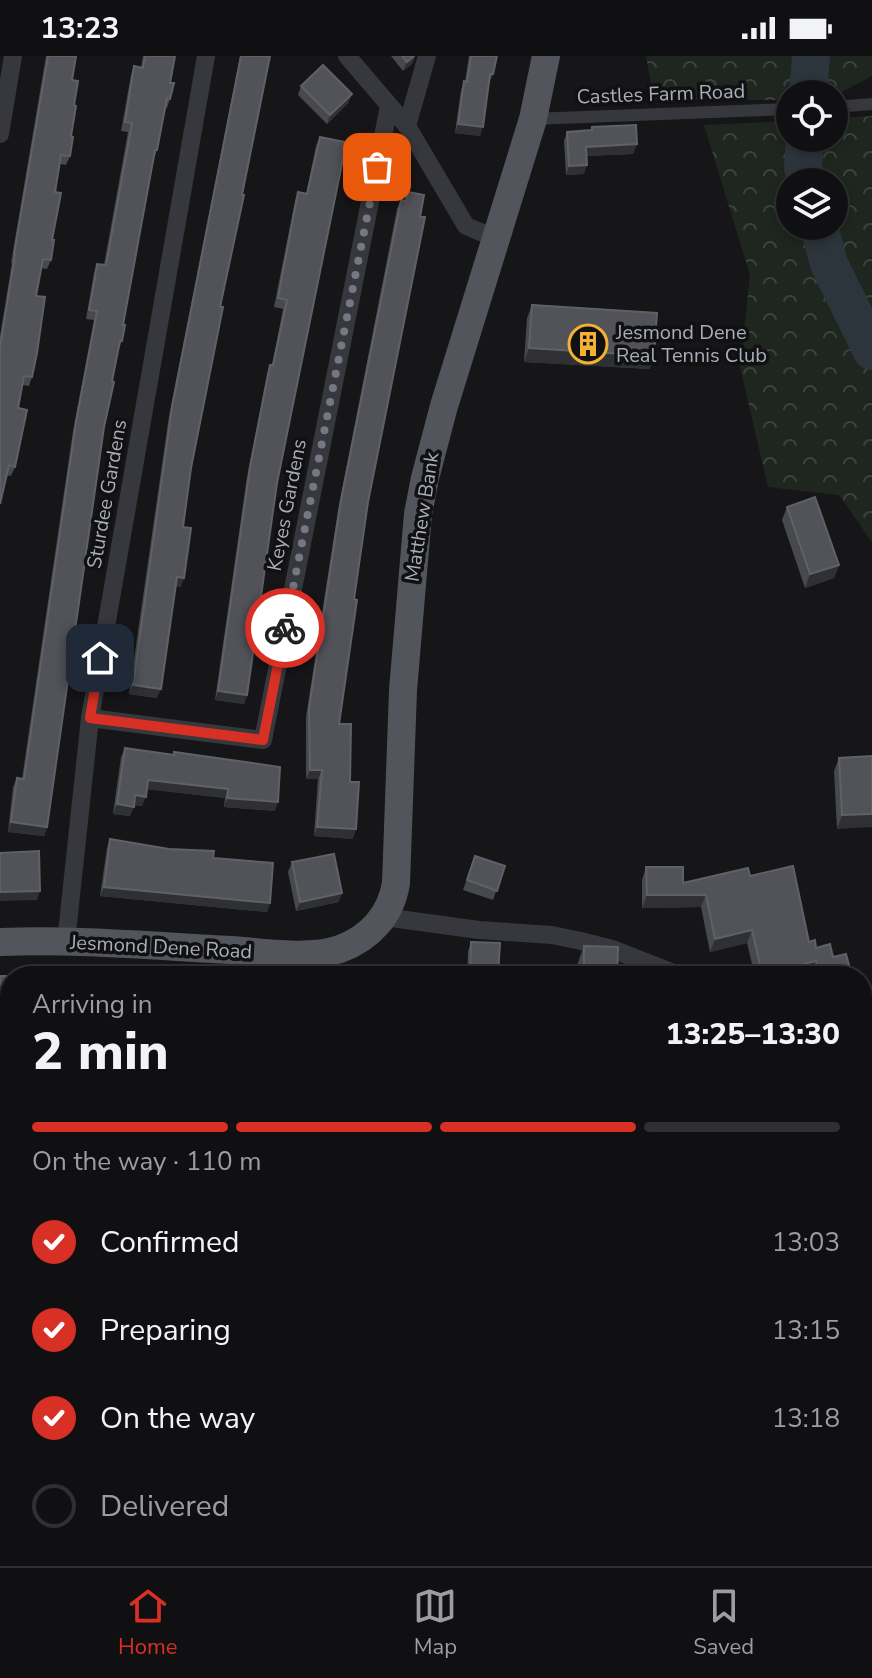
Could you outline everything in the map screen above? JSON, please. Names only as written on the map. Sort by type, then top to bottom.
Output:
[{"type":"main road","name":"Matthew Bank","points":[[384,917],[394,896],[396,883],[403,690],[418,514],[444,406],[533,119],[546,56]]},
{"type":"main road","name":"Jesmond Dene Road","points":[[0,942],[66,942],[323,954],[354,943],[384,917]]},
{"type":"street","points":[[0,134],[4,90],[13,56]]},
{"type":"street","name":"Sturdee Gardens","points":[[66,942],[90,718],[206,56]]},
{"type":"street","points":[[347,56],[407,126],[466,226],[495,238]]},
{"type":"street","points":[[407,126],[427,56]]},
{"type":"street","name":"Keyes Gardens","points":[[90,718],[263,740],[389,106]]},
{"type":"street","name":"Castles Farm Road","points":[[533,119],[776,109]]},
{"type":"street","points":[[384,917],[479,930],[552,935],[612,949],[655,966]]},
{"type":"green space","points":[[646,56],[872,56],[872,76],[848,89],[848,80],[776,80],[776,100],[654,100]]},
{"type":"green space","points":[[872,116],[872,542],[839,495],[768,487],[740,367],[750,275],[704,125],[776,122],[776,152],[848,152],[848,117]]},
{"type":"building","points":[[48,56],[76,56],[72,80],[78,81],[73,137],[70,156],[61,155],[55,192],[61,193],[51,260],[43,259],[36,296],[45,297],[37,353],[32,377],[24,376],[18,408],[27,410],[15,467],[9,465],[0,504],[0,347]]},
{"type":"building","points":[[145,56],[175,56],[170,83],[174,83],[170,99],[167,98],[155,150],[104,427],[47,827],[11,822],[17,778],[24,779],[76,422],[97,311],[89,310],[97,264],[106,265],[132,123],[125,122],[134,66],[143,68]]},
{"type":"building","points":[[241,56],[270,56],[191,468],[183,527],[191,528],[184,578],[177,577],[161,689],[133,685],[172,407]]},
{"type":"building","points":[[471,56],[497,56],[493,74],[490,74],[483,127],[458,124]]},
{"type":"building","points":[[323,65],[352,94],[330,115],[301,86]]},
{"type":"building","points":[[636,125],[637,144],[586,147],[587,165],[569,166],[567,132],[592,130],[592,127]]},
{"type":"building","points":[[320,137],[345,142],[345,149],[277,483],[247,695],[218,691],[250,467],[270,365],[273,365],[287,300],[278,298],[298,192],[307,194]]},
{"type":"building","points":[[408,192],[424,195],[420,217],[425,217],[368,502],[339,724],[351,724],[350,782],[359,782],[356,829],[317,827],[322,770],[310,770],[309,708],[341,500],[401,200],[406,201]]},
{"type":"building","name":"Jesmond Dene Real Tennis Club","points":[[532,305],[657,313],[654,356],[529,348]]},
{"type":"building","points":[[815,497],[839,565],[810,574],[787,507]]},
{"type":"building","points":[[125,748],[280,767],[278,802],[227,798],[228,789],[148,780],[146,797],[135,795],[134,807],[117,804]]},
{"type":"building","points":[[872,756],[872,814],[842,815],[839,758]]},
{"type":"building","points":[[110,839],[169,849],[214,851],[213,858],[273,863],[270,903],[104,887]]},
{"type":"building","points":[[39,851],[40,891],[0,892],[0,853]]},
{"type":"building","points":[[334,854],[342,893],[300,902],[292,862]]},
{"type":"building","points":[[475,856],[505,866],[497,891],[467,880]]},
{"type":"building","points":[[793,866],[809,942],[815,940],[816,948],[830,944],[833,957],[846,954],[849,966],[817,966],[816,961],[795,966],[760,966],[752,930],[715,939],[706,895],[647,895],[646,867],[683,867],[683,883],[748,868],[750,876]]},
{"type":"building","points":[[471,942],[500,943],[499,966],[470,966]]},
{"type":"building","points":[[584,946],[618,947],[617,966],[584,966]]},
{"type":"waterway","points":[[809,80],[811,56]]},
{"type":"waterway","points":[[803,168],[804,152]]},
{"type":"waterway","points":[[823,240],[829,264],[872,351]]},
{"type":"way so far","points":[[285,628],[377,167]]},
{"type":"place","name":"Jesmond Dene Real Tennis Club","points":[[588,344]]},
{"type":"route","points":[[100,658],[90,718],[263,740],[285,628]]}]
